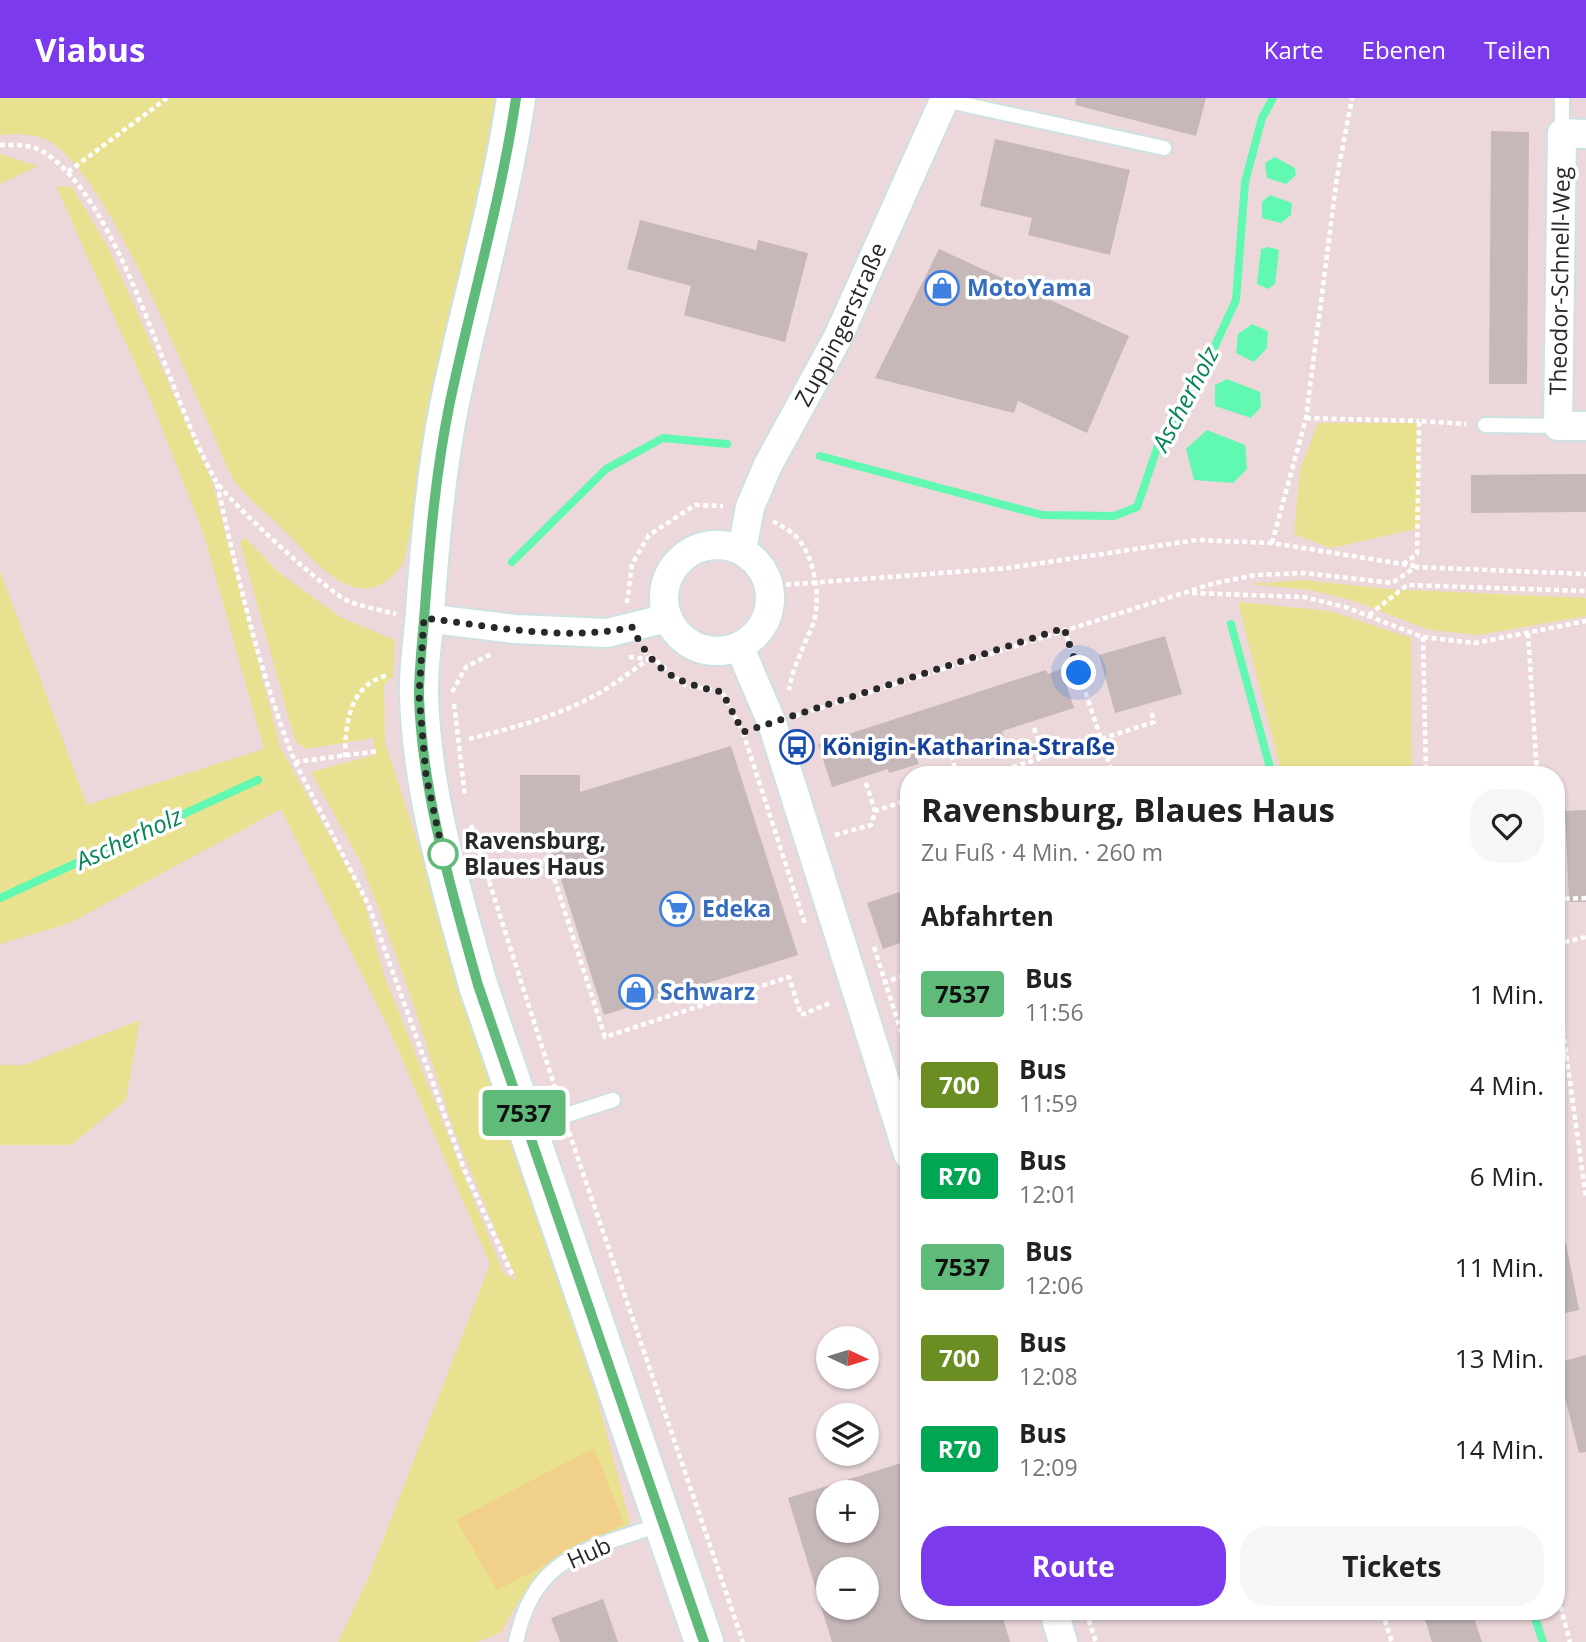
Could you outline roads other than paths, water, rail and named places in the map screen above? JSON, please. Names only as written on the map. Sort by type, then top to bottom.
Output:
[{"type":"street","points":[[516,98],[495,213],[448,415],[430,541],[419,695],[426,775],[450,884],[478,985],[546,1122],[664,1523],[704,1642]]},
{"type":"street","name":"Zuppingerstraße","points":[[741,550],[750,508],[768,465],[838,337],[944,99]]},
{"type":"street","name":"Theodor-Schnell-Weg","points":[[1574,133],[1558,426],[1586,426]]},
{"type":"street","points":[[714,545],[741,550],[758,564],[769,586],[769,611],[762,626],[739,646],[721,651],[704,650],[689,643],[676,632],[668,618],[664,601],[666,584],[672,569],[683,557],[698,548],[714,545]]},
{"type":"street","points":[[424,618],[515,629],[607,633],[668,618]]},
{"type":"street","points":[[739,646],[783,719],[900,1126]]},
{"type":"street","points":[[1056,1620],[1063,1642]]},
{"type":"lane","points":[[1562,98],[1574,133]]},
{"type":"lane","points":[[944,99],[1164,148]]},
{"type":"lane","points":[[1485,425],[1558,426]]},
{"type":"lane","points":[[546,1122],[613,1100]]},
{"type":"lane","name":"Hub","points":[[516,1642],[523,1611],[540,1581],[569,1557],[664,1523]]},
{"type":"waterway","name":"Ascherholz","points":[[820,456],[1042,515],[1114,516],[1137,507],[1159,443],[1188,404],[1236,300],[1245,182],[1262,118],[1273,98]]},
{"type":"waterway","name":"Ascherholz","points":[[512,562],[606,469],[663,438],[727,444]]},
{"type":"waterway","points":[[1231,624],[1270,766]]},
{"type":"waterway","name":"Ascherholz","points":[[0,898],[258,780]]},
{"type":"waterway","points":[[1536,1620],[1543,1642]]},
{"type":"place","name":"MotoYama","points":[[942,288]]},
{"type":"place","name":"Königin-Katharina-Straße","points":[[797,747]]},
{"type":"place","name":"Ravensburg, Blaues Haus","points":[[443,854]]},
{"type":"place","name":"Edeka","points":[[677,909]]},
{"type":"place","name":"Schwarz","points":[[636,992]]}]
